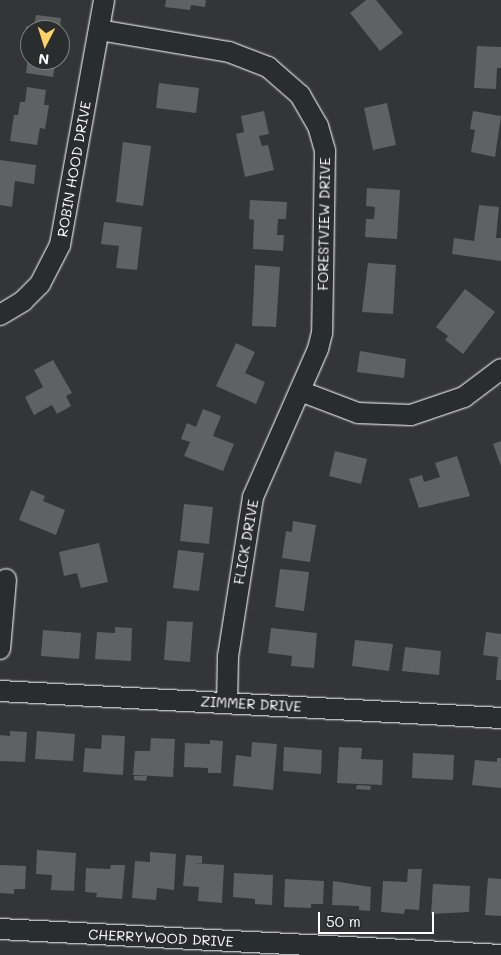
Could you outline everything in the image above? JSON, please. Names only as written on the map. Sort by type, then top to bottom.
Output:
[{"type":"street","name":"ROBIN HOOD DRIVE","points":[[0,315],[30,295],[56,257],[104,0]]},
{"type":"street","name":"FORESTVIEW DRIVE","points":[[99,30],[249,58],[285,80],[312,113],[322,139],[327,166],[323,319],[318,349],[300,391]]},
{"type":"street","points":[[300,391],[358,413],[411,415],[464,398],[501,369]]},
{"type":"street","name":"FLICK DRIVE","points":[[227,702],[230,640],[253,497],[300,391]]},
{"type":"street","points":[[0,649],[6,579]]},
{"type":"street","name":"ZIMMER DRIVE","points":[[0,691],[501,718]]},
{"type":"street","name":"CHERRYWOOD DRIVE","points":[[0,929],[501,955]]},
{"type":"building","points":[[166,0],[206,0],[205,7],[191,5],[190,10],[165,7]]},
{"type":"building","points":[[366,0],[376,0],[403,33],[380,51],[350,13]]},
{"type":"building","points":[[36,15],[61,18],[61,20],[35,20]]},
{"type":"building","points":[[477,46],[501,47],[501,68],[497,68],[496,89],[474,88]]},
{"type":"building","points":[[26,70],[54,70],[53,77],[26,73]]},
{"type":"building","points":[[159,83],[199,88],[196,113],[156,108]]},
{"type":"building","points":[[27,87],[46,90],[44,105],[49,105],[45,129],[40,128],[37,145],[10,141],[14,115],[18,115],[20,102],[25,102]]},
{"type":"building","points":[[387,103],[396,145],[373,150],[364,108]]},
{"type":"building","points":[[264,111],[269,134],[259,136],[262,146],[268,145],[274,170],[245,177],[236,134],[244,132],[241,116]]},
{"type":"building","points":[[473,111],[501,116],[495,157],[471,152],[475,130],[470,129]]},
{"type":"building","points":[[123,142],[151,146],[143,206],[116,202]]},
{"type":"building","points":[[0,160],[36,165],[34,184],[15,181],[12,207],[0,205]]},
{"type":"building","points":[[367,188],[400,190],[397,239],[365,237],[366,219],[374,219],[375,207],[366,206]]},
{"type":"building","points":[[250,200],[287,202],[286,219],[278,219],[277,235],[284,235],[283,251],[253,249],[254,220],[249,219]]},
{"type":"building","points":[[479,205],[499,207],[496,238],[501,238],[501,261],[452,254],[454,238],[474,241]]},
{"type":"building","points":[[104,222],[142,227],[137,270],[116,268],[119,246],[101,244]]},
{"type":"building","points":[[368,263],[396,265],[393,314],[362,312]]},
{"type":"building","points":[[255,265],[280,267],[276,327],[252,326]]},
{"type":"building","points":[[465,289],[495,312],[463,354],[445,340],[448,336],[436,327]]},
{"type":"building","points":[[236,343],[255,352],[245,373],[265,382],[256,404],[216,386]]},
{"type":"building","points":[[360,351],[406,359],[404,378],[357,372]]},
{"type":"building","points":[[53,360],[72,393],[66,396],[71,406],[57,414],[52,405],[34,415],[25,397],[43,387],[34,370]]},
{"type":"building","points":[[203,409],[221,416],[213,436],[234,444],[223,471],[184,456],[190,442],[181,439],[187,423],[196,427]]},
{"type":"building","points":[[501,441],[501,466],[493,444]]},
{"type":"building","points":[[335,451],[367,459],[361,484],[329,476]]},
{"type":"building","points":[[457,456],[470,496],[419,508],[409,479],[422,475],[424,482],[440,477],[435,463]]},
{"type":"building","points":[[31,490],[45,496],[43,501],[65,510],[56,535],[19,520]]},
{"type":"building","points":[[184,504],[213,507],[209,544],[180,541]]},
{"type":"building","points":[[293,521],[316,525],[310,562],[282,558],[286,531],[292,532]]},
{"type":"building","points":[[99,543],[108,582],[81,588],[77,573],[64,576],[59,552]]},
{"type":"building","points":[[178,550],[204,553],[199,591],[173,588]]},
{"type":"building","points":[[280,569],[309,572],[304,611],[275,607]]},
{"type":"building","points":[[167,621],[193,622],[190,662],[164,660]]},
{"type":"building","points":[[115,627],[132,628],[131,661],[95,659],[97,632],[115,633]]},
{"type":"building","points":[[271,628],[317,633],[314,668],[291,666],[292,656],[268,653]]},
{"type":"building","points":[[43,630],[81,633],[79,659],[41,656]]},
{"type":"building","points":[[486,632],[501,634],[501,680],[496,680],[498,657],[483,655]]},
{"type":"building","points":[[355,640],[393,644],[389,671],[352,666]]},
{"type":"building","points":[[405,647],[441,651],[439,675],[402,671]]},
{"type":"building","points":[[10,731],[27,732],[25,762],[0,761],[0,735],[10,736]]},
{"type":"building","points":[[37,731],[75,734],[73,761],[35,759]]},
{"type":"building","points":[[102,735],[125,736],[123,775],[83,772],[85,748],[101,749]]},
{"type":"building","points":[[151,738],[175,739],[173,777],[133,775],[135,751],[150,751]]},
{"type":"building","points":[[210,740],[223,741],[221,773],[208,773],[208,768],[184,767],[185,743],[210,744]]},
{"type":"building","points":[[252,742],[277,744],[273,790],[233,786],[236,755],[251,757]]},
{"type":"building","points":[[284,747],[322,750],[321,774],[283,771]]},
{"type":"building","points":[[339,747],[362,748],[361,759],[383,760],[382,785],[337,783]]},
{"type":"building","points":[[413,753],[454,755],[453,780],[412,778]]},
{"type":"building","points":[[497,758],[501,758],[501,788],[472,785],[475,760],[497,762]]},
{"type":"building","points":[[134,776],[147,776],[146,781],[134,780]]},
{"type":"building","points":[[357,785],[371,786],[370,790],[356,789]]},
{"type":"building","points":[[37,850],[76,853],[74,891],[51,890],[52,875],[36,874]]},
{"type":"building","points":[[150,852],[176,854],[174,890],[157,888],[156,900],[132,898],[135,861],[150,862]]},
{"type":"building","points":[[186,855],[202,856],[202,863],[193,863],[224,865],[222,903],[198,901],[199,887],[183,886]]},
{"type":"building","points":[[0,865],[26,866],[25,889],[14,889],[14,894],[0,893]]},
{"type":"building","points":[[111,865],[125,865],[122,899],[96,897],[97,893],[85,892],[86,868],[110,869]]},
{"type":"building","points":[[408,869],[422,869],[419,910],[405,909],[404,914],[381,912],[383,881],[407,882]]},
{"type":"building","points":[[234,873],[273,875],[272,905],[255,904],[255,899],[233,897]]},
{"type":"building","points":[[488,878],[501,879],[501,916],[485,915]]},
{"type":"building","points":[[285,879],[324,881],[323,904],[311,904],[311,908],[284,907]]},
{"type":"building","points":[[333,881],[371,887],[370,911],[359,910],[359,906],[332,905]]},
{"type":"building","points":[[433,884],[470,886],[469,912],[431,914]]}]
